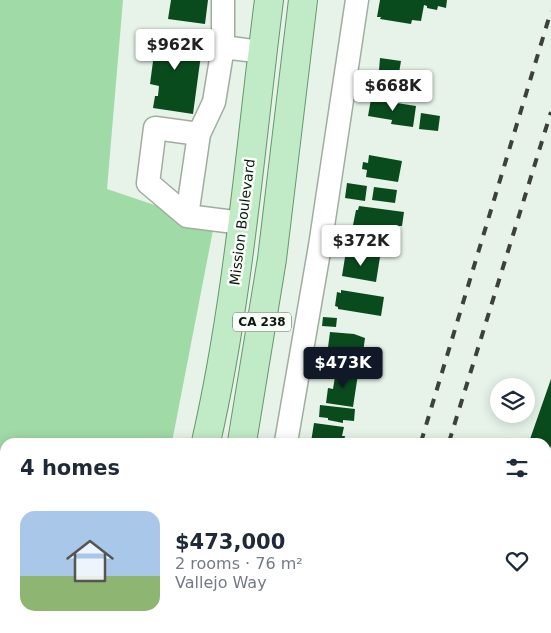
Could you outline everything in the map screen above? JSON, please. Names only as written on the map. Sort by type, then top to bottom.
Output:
[{"type":"main road","name":"Mission Boulevard","points":[[207,438],[225,346],[242,223],[268,0]]},
{"type":"main road","name":"CA 238","points":[[243,438],[272,259],[303,0]]},
{"type":"main road","points":[[262,52],[296,56]]},
{"type":"street","points":[[187,216],[199,134],[214,102],[223,48],[223,0]]},
{"type":"street","points":[[287,438],[320,246],[357,0]]},
{"type":"street","points":[[223,48],[262,52]]},
{"type":"street","points":[[199,134],[155,128],[148,183],[187,216],[242,223]]},
{"type":"green space","points":[[0,0],[123,0],[107,189],[214,225],[173,438],[0,438]]},
{"type":"building","points":[[171,0],[208,0],[205,24],[168,19]]},
{"type":"building","points":[[380,0],[447,0],[446,8],[438,6],[437,10],[427,8],[424,5],[421,21],[412,20],[411,24],[377,17]]},
{"type":"building","points":[[146,32],[203,40],[193,114],[153,108],[155,96],[158,96],[159,86],[150,84],[154,54],[171,57],[172,55],[143,51]]},
{"type":"building","points":[[380,58],[401,61],[399,73],[404,74],[402,87],[397,86],[395,98],[375,95],[376,86],[373,86],[375,70],[379,70]]},
{"type":"building","points":[[371,99],[416,106],[413,127],[391,124],[392,120],[368,116]]},
{"type":"building","points":[[421,113],[440,116],[438,131],[419,129]]},
{"type":"building","points":[[369,155],[402,161],[398,182],[366,177],[367,170],[362,169],[363,162],[368,163]]},
{"type":"building","points":[[347,183],[367,186],[365,201],[345,198]]},
{"type":"building","points":[[374,187],[397,190],[395,203],[372,200]]},
{"type":"building","points":[[359,206],[404,212],[402,226],[399,226],[396,242],[366,238],[367,230],[356,228],[356,225],[353,225],[356,210],[358,210]]},
{"type":"building","points":[[346,251],[380,257],[376,282],[342,276]]},
{"type":"building","points":[[341,290],[384,297],[381,316],[338,309],[335,306],[337,292],[341,293]]},
{"type":"building","points":[[323,317],[337,318],[336,327],[322,326]]},
{"type":"building","points":[[330,332],[354,334],[365,338],[362,360],[327,355]]},
{"type":"building","points":[[336,370],[358,374],[353,407],[326,403],[328,388],[333,389]]},
{"type":"building","points":[[551,379],[551,438],[530,438]]},
{"type":"building","points":[[320,405],[355,409],[354,421],[343,420],[343,423],[319,417]]},
{"type":"building","points":[[314,423],[344,427],[342,436],[345,436],[345,438],[312,438]]},
{"type":"railway","points":[[422,438],[551,11]]},
{"type":"railway","points":[[450,438],[551,112]]}]
